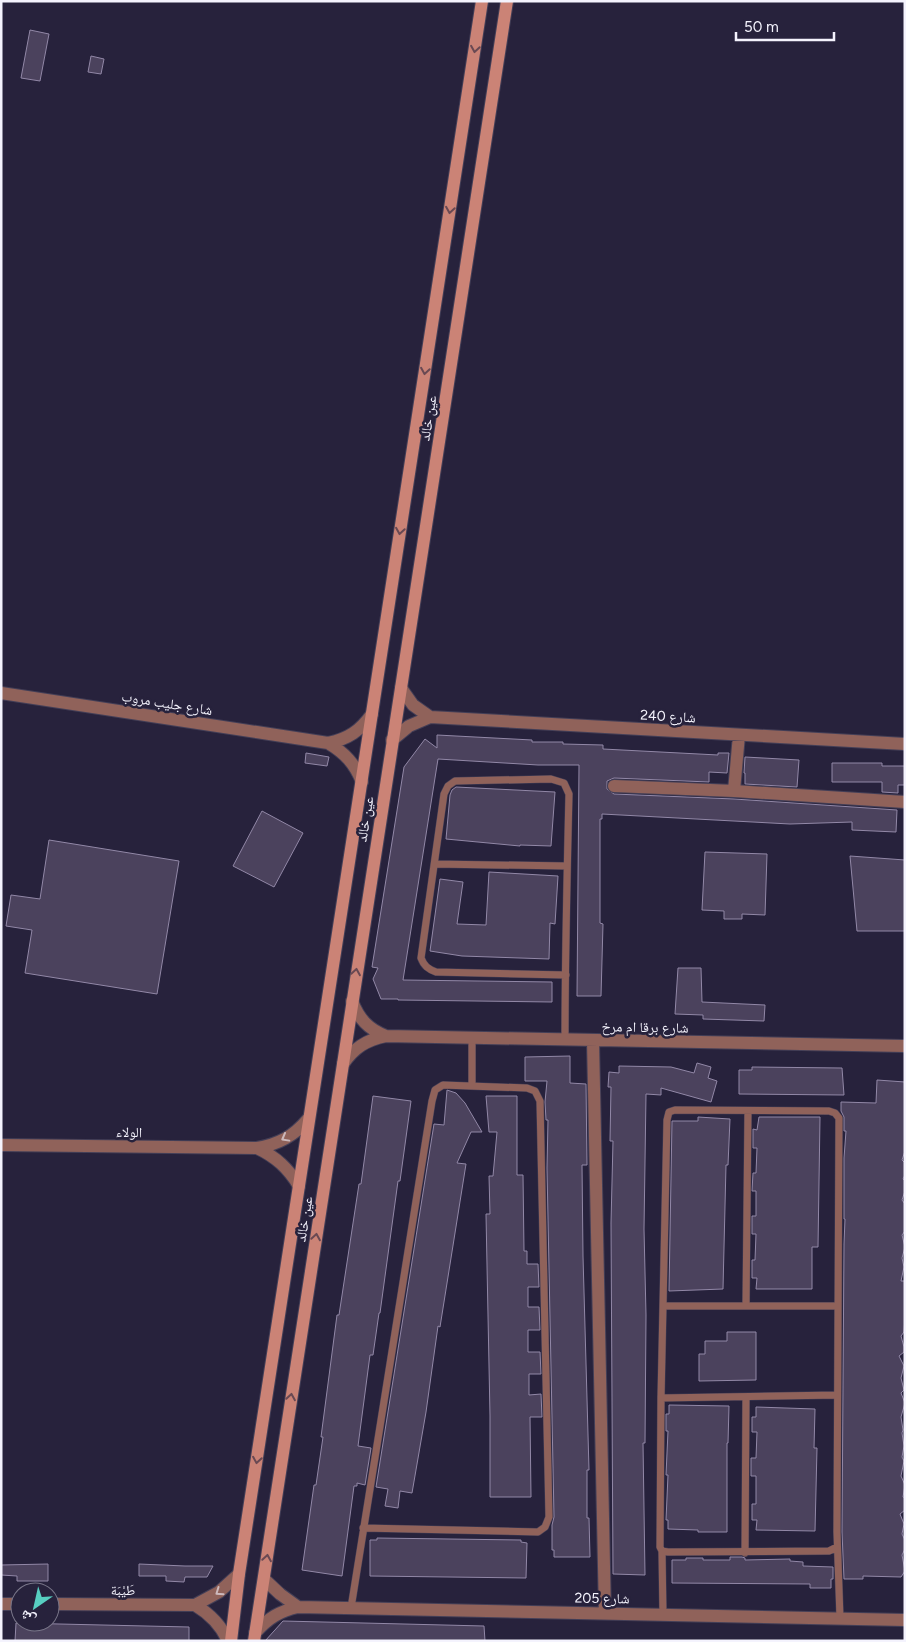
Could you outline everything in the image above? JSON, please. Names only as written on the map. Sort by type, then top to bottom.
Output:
[{"type":"street","name":"عين خالد","points":[[229,1641],[308,1119],[362,782],[482,1]]},
{"type":"street","name":"عين خالد","points":[[255,1637],[507,1]]},
{"type":"street","points":[[401,688],[413,705],[430,717]]},
{"type":"street","name":"شارع جليب مروب","points":[[1,693],[328,743],[354,734],[372,714]]},
{"type":"street","name":"شارع 240","points":[[392,740],[410,726],[430,717],[905,744]]},
{"type":"street","points":[[734,791],[739,735]]},
{"type":"street","name":"شارع جليب مروب","points":[[328,743],[349,759],[357,770],[362,782]]},
{"type":"street","points":[[614,786],[734,791],[905,802]]},
{"type":"street","name":"شارع برقا ام مرخ","points":[[352,1002],[364,1023],[374,1031],[386,1036]]},
{"type":"street","name":"شارع برقا ام مرخ","points":[[343,1064],[350,1053],[360,1045],[386,1036],[905,1046]]},
{"type":"street","points":[[593,1041],[606,1614]]},
{"type":"street","name":"الولاء","points":[[1,1145],[257,1148],[272,1145],[286,1139],[308,1119]]},
{"type":"street","name":"الولاء","points":[[257,1148],[270,1154],[282,1163],[292,1173],[299,1186]]},
{"type":"street","name":"طَيْبَة","points":[[60,1604],[196,1605],[219,1592],[239,1574]]},
{"type":"street","points":[[264,1579],[298,1607]]},
{"type":"street","points":[[196,1605],[217,1622],[229,1641]]},
{"type":"street","name":"شارع 205","points":[[255,1637],[264,1623],[274,1615],[298,1607],[905,1620]]},
{"type":"lane","points":[[565,1040],[569,794],[564,783],[551,779],[454,781],[444,794],[421,958],[426,967],[436,972],[566,975]]},
{"type":"lane","points":[[435,864],[567,866]]},
{"type":"lane","points":[[472,1037],[472,1086]]},
{"type":"lane","points":[[351,1608],[363,1528],[432,1101],[435,1090],[443,1085],[527,1088],[535,1091],[540,1101],[549,1517],[545,1527],[538,1532],[363,1528]]},
{"type":"lane","points":[[663,1615],[662,1551],[659,1538],[668,1115],[669,1112],[675,1110],[829,1111],[835,1113],[839,1118],[836,1547],[840,1618]]},
{"type":"lane","points":[[746,1306],[748,1111]]},
{"type":"lane","points":[[663,1306],[838,1306]]},
{"type":"lane","points":[[661,1398],[837,1395]]},
{"type":"lane","points":[[745,1553],[746,1398]]},
{"type":"lane","points":[[662,1551],[745,1553],[829,1551],[836,1547]]},
{"type":"building","points":[[30,30],[49,34],[40,81],[21,78]]},
{"type":"building","points":[[91,56],[104,59],[101,74],[88,72]]},
{"type":"building","points":[[437,735],[603,745],[603,749],[718,755],[718,753],[729,753],[727,773],[709,772],[709,782],[614,778],[607,781],[607,789],[614,794],[734,799],[897,810],[896,832],[852,830],[852,822],[790,824],[602,814],[602,819],[600,819],[600,923],[603,924],[601,996],[577,996],[579,765],[538,765],[438,759],[403,980],[552,982],[552,1002],[381,999],[373,979],[378,968],[372,967],[404,767],[425,739],[437,748]]},
{"type":"building","points":[[306,753],[329,757],[327,766],[305,763]]},
{"type":"building","points":[[745,757],[799,760],[797,787],[745,784]]},
{"type":"building","points":[[832,763],[882,763],[882,766],[905,766],[905,785],[898,785],[898,793],[882,792],[882,782],[832,782]]},
{"type":"building","points":[[456,787],[555,792],[551,846],[520,846],[446,839],[450,795]]},
{"type":"building","points":[[262,811],[303,833],[274,887],[233,866]]},
{"type":"building","points":[[49,840],[179,861],[157,994],[25,973],[32,930],[6,926],[11,895],[40,899]]},
{"type":"building","points":[[705,852],[767,854],[765,915],[742,914],[742,919],[724,919],[724,911],[702,910]]},
{"type":"building","points":[[850,856],[905,860],[905,931],[857,931]]},
{"type":"building","points":[[489,872],[558,876],[555,924],[550,923],[549,959],[462,956],[430,951],[440,879],[463,882],[457,924],[486,925]]},
{"type":"building","points":[[678,968],[701,968],[702,1002],[765,1005],[764,1021],[703,1019],[703,1015],[675,1014]]},
{"type":"building","points":[[570,1056],[570,1083],[586,1084],[587,1165],[582,1165],[589,1470],[587,1470],[587,1518],[589,1518],[590,1557],[554,1557],[554,1550],[552,1550],[552,1525],[554,1517],[547,1168],[548,1120],[546,1120],[545,1102],[547,1081],[525,1081],[525,1057]]},
{"type":"building","points":[[697,1063],[711,1067],[708,1078],[717,1081],[711,1102],[661,1088],[661,1095],[646,1094],[644,1229],[646,1315],[645,1443],[643,1443],[645,1575],[613,1574],[611,1223],[613,1141],[610,1141],[611,1087],[608,1087],[609,1072],[619,1073],[619,1066],[671,1067],[694,1073]]},
{"type":"building","points":[[752,1067],[842,1068],[844,1095],[739,1094],[739,1070],[752,1070]]},
{"type":"building","points":[[877,1080],[905,1082],[905,1151],[902,1160],[905,1163],[903,1179],[905,1181],[905,1191],[902,1200],[905,1204],[905,1231],[902,1235],[905,1247],[902,1258],[904,1267],[901,1281],[905,1281],[905,1317],[904,1332],[901,1336],[904,1352],[899,1356],[904,1366],[901,1378],[904,1390],[901,1393],[905,1403],[901,1417],[904,1446],[902,1457],[904,1461],[901,1476],[905,1485],[903,1497],[905,1498],[905,1510],[900,1514],[904,1524],[902,1534],[905,1540],[905,1549],[902,1555],[905,1571],[901,1577],[863,1576],[863,1579],[844,1579],[842,1532],[844,1158],[846,1131],[844,1131],[841,1102],[876,1103]]},
{"type":"building","points":[[447,1090],[456,1093],[465,1103],[482,1132],[471,1132],[457,1163],[466,1164],[440,1327],[438,1326],[426,1412],[412,1493],[400,1491],[398,1508],[385,1506],[388,1489],[376,1487],[434,1124],[444,1125]]},
{"type":"building","points":[[373,1096],[411,1101],[380,1313],[373,1355],[370,1355],[358,1446],[371,1448],[365,1485],[357,1483],[357,1486],[354,1486],[342,1576],[302,1570],[323,1437],[321,1437],[337,1315],[339,1315],[359,1184],[361,1184]]},
{"type":"building","points":[[486,1096],[517,1096],[517,1175],[523,1175],[524,1251],[527,1251],[527,1264],[538,1264],[539,1287],[528,1287],[528,1307],[539,1307],[540,1330],[528,1330],[528,1352],[540,1352],[541,1374],[529,1374],[529,1395],[541,1394],[542,1417],[530,1417],[531,1497],[490,1497],[486,1214],[490,1214],[489,1176],[493,1176],[497,1132],[489,1132]]},
{"type":"building","points":[[698,1117],[730,1119],[728,1165],[726,1165],[723,1289],[669,1291],[672,1121],[698,1121]]},
{"type":"building","points":[[759,1117],[820,1117],[818,1247],[812,1247],[812,1289],[756,1289],[757,1278],[752,1278],[752,1260],[755,1260],[756,1234],[752,1234],[752,1216],[756,1216],[756,1191],[752,1191],[753,1173],[756,1173],[757,1148],[753,1148],[753,1129],[757,1130]]},
{"type":"building","points":[[727,1332],[756,1332],[756,1380],[699,1381],[699,1354],[705,1354],[705,1341],[727,1341]]},
{"type":"building","points":[[669,1405],[729,1406],[727,1532],[668,1529],[668,1520],[666,1520],[668,1431],[666,1431],[666,1414],[669,1414]]},
{"type":"building","points":[[756,1407],[815,1409],[814,1448],[817,1448],[815,1531],[756,1530],[757,1520],[752,1520],[752,1504],[756,1504],[756,1476],[751,1476],[751,1458],[756,1458],[757,1432],[752,1432],[752,1417],[756,1417]]},
{"type":"building","points":[[377,1538],[521,1540],[521,1542],[527,1543],[526,1578],[370,1576],[370,1540],[377,1540]]},
{"type":"building","points":[[730,1557],[742,1557],[745,1560],[790,1559],[790,1561],[803,1562],[803,1566],[833,1567],[831,1588],[810,1588],[810,1584],[672,1583],[672,1560],[703,1558],[703,1560],[730,1560]]},
{"type":"building","points":[[48,1564],[48,1581],[17,1581],[17,1576],[1,1575],[1,1565]]},
{"type":"building","points":[[139,1564],[213,1566],[207,1577],[185,1577],[184,1582],[166,1581],[166,1576],[139,1576]]},
{"type":"building","points":[[283,1621],[484,1626],[485,1641],[265,1641]]},
{"type":"building","points":[[60,1624],[189,1627],[189,1641],[15,1641],[16,1632],[60,1632]]}]
